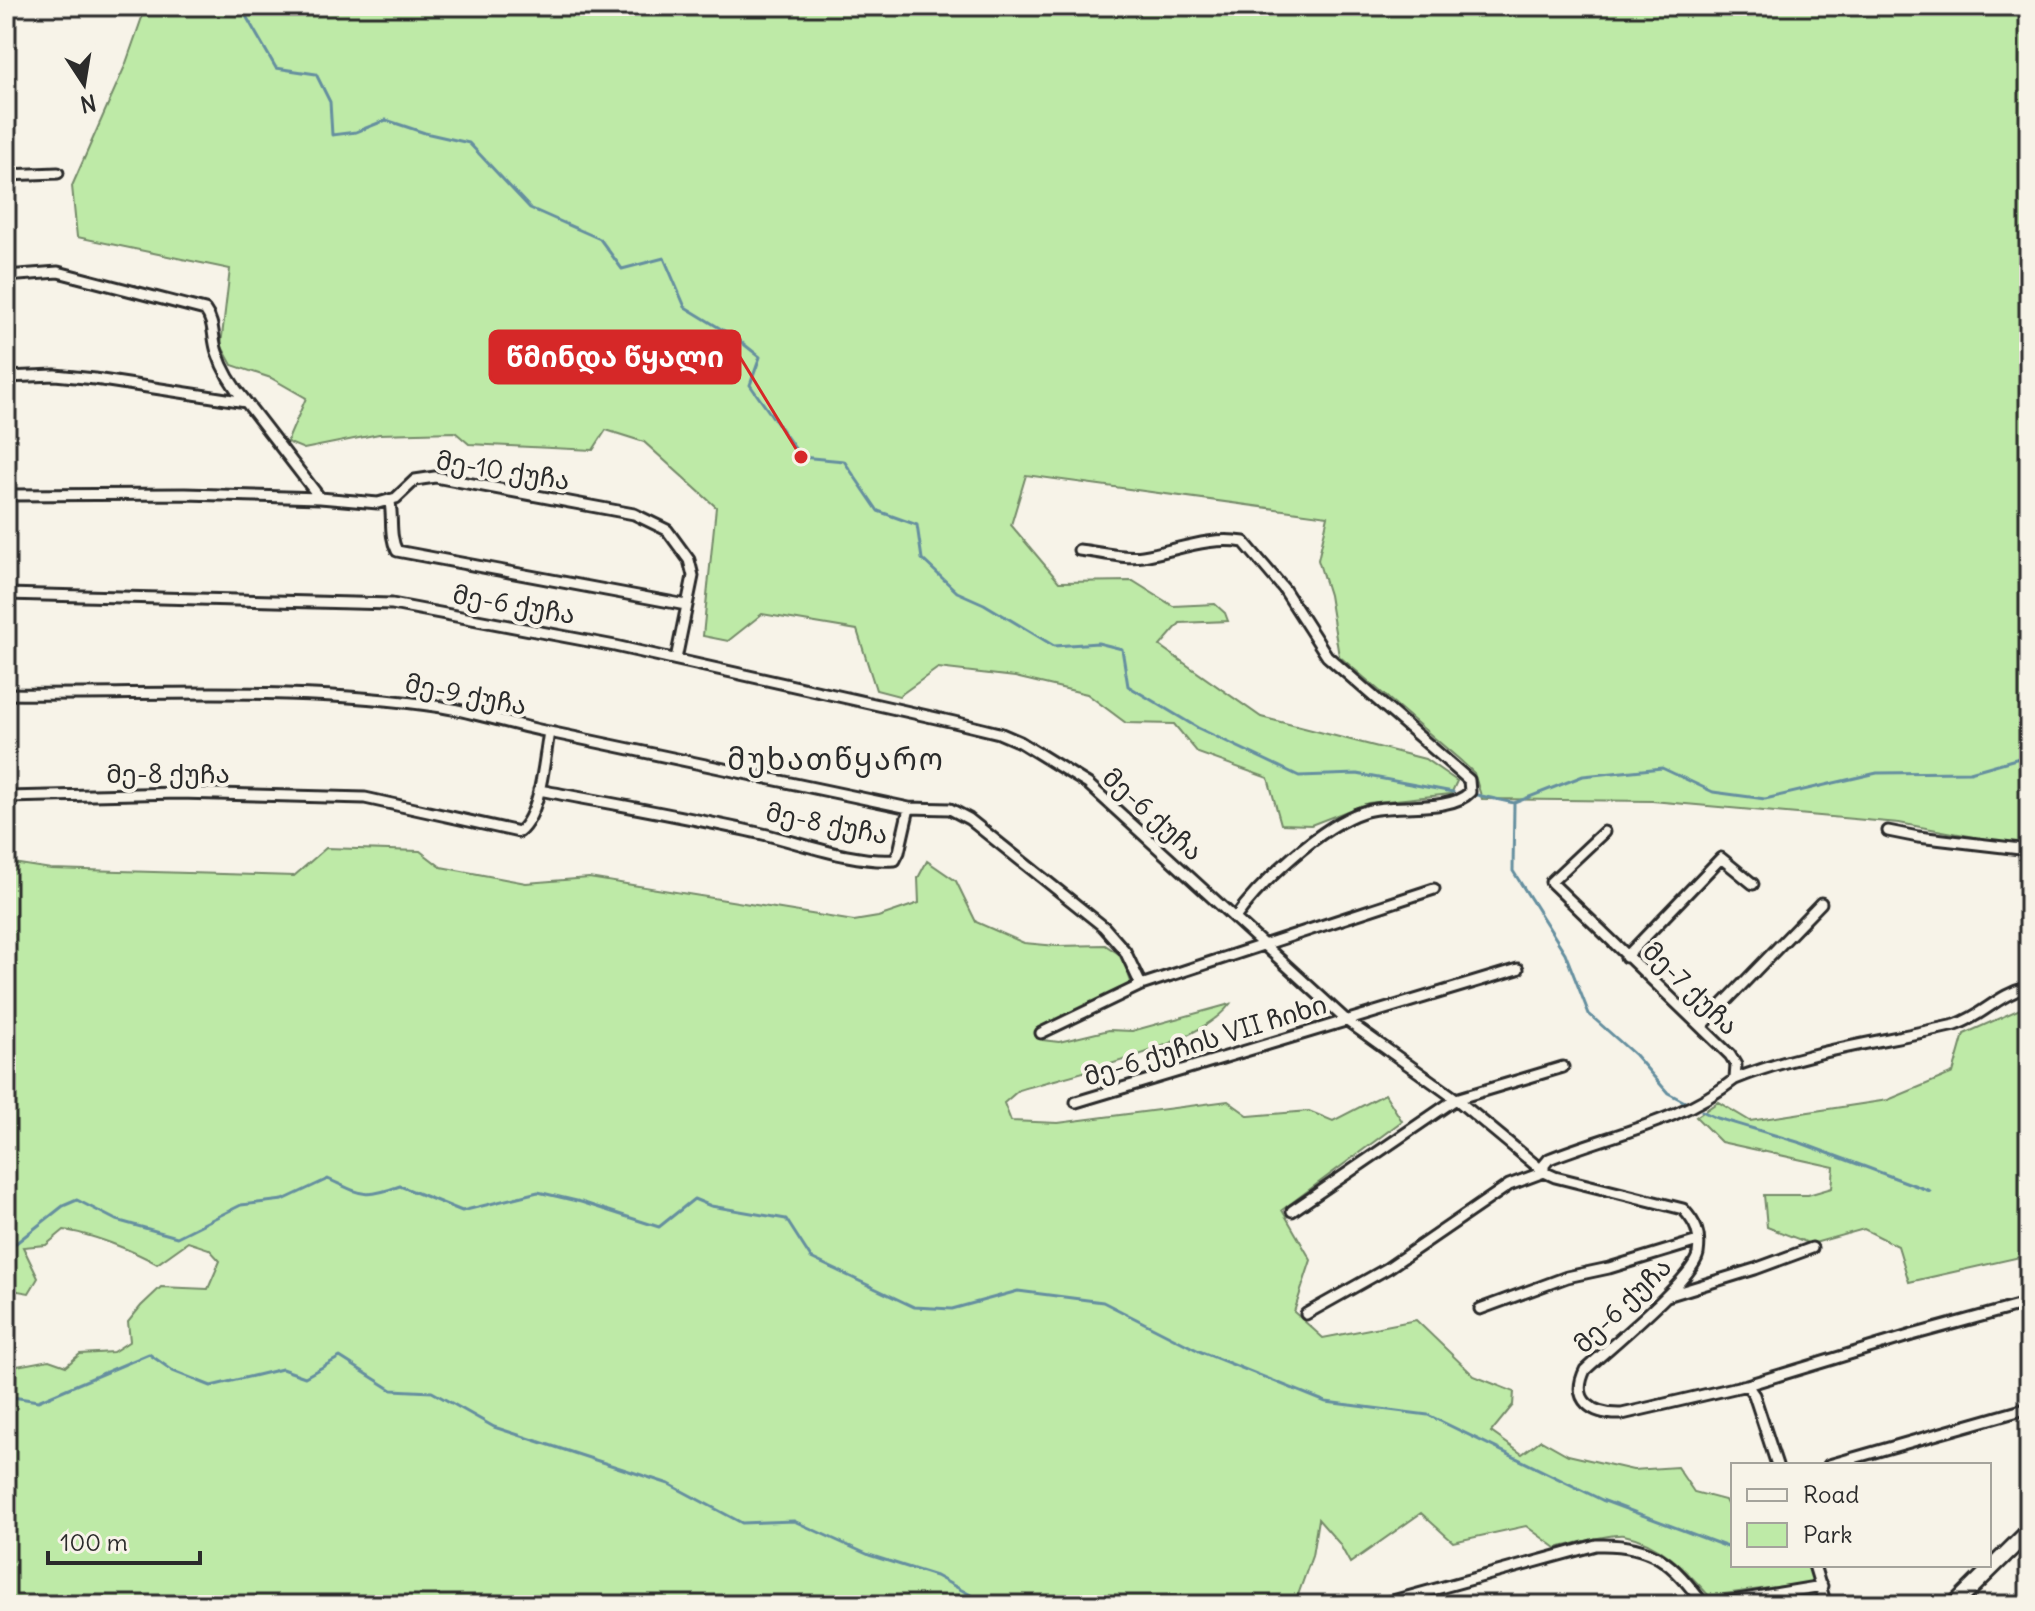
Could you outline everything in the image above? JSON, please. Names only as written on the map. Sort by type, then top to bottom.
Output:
[{"type":"street","points":[[6,175],[58,173]]},
{"type":"street","points":[[6,276],[58,272],[205,310],[211,318],[216,350],[231,384],[320,498]]},
{"type":"street","points":[[6,377],[68,376],[246,402]]},
{"type":"street","name":"მე-10 ქუჩა","points":[[390,502],[415,480],[435,477],[634,514],[667,530],[689,560],[693,576],[676,659]]},
{"type":"street","points":[[6,495],[185,494],[390,502],[392,540],[397,551],[686,605]]},
{"type":"street","points":[[1079,550],[1140,557],[1181,545],[1222,538],[1244,542],[1284,589],[1327,656],[1469,780],[1470,792],[1464,799],[1365,811],[1340,822],[1292,859],[1248,900],[1235,918]]},
{"type":"street","name":"მე-6 ქუჩა","points":[[6,594],[392,604],[676,659],[954,722],[999,733],[1020,742],[1088,784],[1346,1020],[1456,1099],[1544,1172],[1683,1209],[1696,1223],[1697,1256],[1692,1267],[1585,1370],[1579,1382],[1584,1402],[1601,1413],[1622,1414],[1747,1385]]},
{"type":"street","name":"მე-9 ქუჩა","points":[[6,694],[130,695],[180,692],[318,695],[443,707],[909,808]]},
{"type":"street","name":"მე-8 ქუჩა","points":[[6,797],[179,793],[365,798],[519,832],[526,826],[539,790],[549,732]]},
{"type":"street","name":"მე-8 ქუჩა","points":[[539,790],[679,816],[885,861],[895,860],[899,852],[909,808],[950,809],[969,819],[1104,927],[1125,951],[1141,985]]},
{"type":"street","points":[[1888,831],[2029,850]]},
{"type":"street","name":"მე-7 ქუჩა","points":[[1604,832],[1551,882],[1730,1055],[1736,1065],[1735,1079]]},
{"type":"street","points":[[1626,957],[1721,858],[1753,884]]},
{"type":"street","points":[[1041,1033],[1141,985],[1434,889]]},
{"type":"street","points":[[1702,1026],[1821,903]]},
{"type":"street","name":"მე-6 ქუჩის VII ჩიხი","points":[[1076,1102],[1518,969]]},
{"type":"street","points":[[1306,1314],[1388,1268],[1509,1185],[1544,1172],[1544,1165],[1549,1159],[1683,1112],[1716,1094],[1735,1079],[1758,1070],[1820,1053],[1955,1025],[1971,1020],[2002,995],[2029,987]]},
{"type":"street","points":[[1292,1211],[1456,1099],[1563,1067]]},
{"type":"street","points":[[1480,1309],[1567,1277],[1609,1268],[1698,1241]]},
{"type":"street","points":[[1664,1297],[1812,1248]]},
{"type":"street","points":[[1776,1463],[1754,1395],[1747,1385],[1855,1351],[2029,1303]]},
{"type":"street","points":[[1836,1463],[2029,1408]]},
{"type":"street","points":[[1955,1605],[2029,1531]]},
{"type":"street","points":[[1378,1605],[1596,1545],[1620,1544],[1663,1558],[1681,1574],[1706,1605],[1822,1586]]},
{"type":"street","points":[[1815,1567],[1826,1605]]},
{"type":"green space","points":[[146,6],[2029,6],[2029,847],[1899,823],[1652,801],[1482,799],[1474,773],[1339,656],[1329,595],[1318,560],[1328,516],[1026,475],[1011,525],[1059,582],[1133,581],[1173,606],[1215,604],[1225,613],[1228,621],[1180,623],[1160,646],[1261,717],[1425,759],[1457,781],[1451,794],[1368,803],[1311,825],[1281,824],[1268,778],[1198,753],[1174,724],[1126,723],[1087,694],[1015,677],[938,668],[899,696],[876,690],[857,630],[762,614],[728,641],[703,636],[716,507],[644,442],[606,430],[593,450],[469,444],[455,432],[379,434],[304,449],[287,442],[306,398],[271,378],[232,365],[221,345],[230,269],[77,237],[72,186],[125,66]]},
{"type":"green space","points":[[326,848],[420,851],[441,867],[526,883],[589,878],[854,921],[878,917],[919,903],[918,878],[927,861],[956,881],[976,922],[1024,943],[1105,945],[1122,956],[1131,982],[1113,994],[1044,1025],[1043,1040],[1059,1042],[1109,1030],[1132,1031],[1230,1004],[1214,1019],[1163,1046],[1019,1090],[1004,1103],[1011,1121],[1058,1123],[1228,1101],[1249,1116],[1309,1111],[1333,1121],[1385,1094],[1402,1121],[1282,1210],[1311,1260],[1294,1312],[1323,1338],[1416,1320],[1474,1376],[1514,1392],[1513,1405],[1491,1432],[1522,1454],[1541,1440],[1568,1455],[1633,1470],[1677,1467],[1694,1492],[1725,1500],[1731,1512],[1731,1567],[1810,1567],[1814,1582],[1709,1596],[1671,1558],[1649,1544],[1624,1535],[1556,1548],[1526,1526],[1453,1542],[1421,1513],[1350,1563],[1339,1543],[1318,1519],[1312,1556],[1298,1595],[1300,1605],[6,1605],[6,1368],[49,1360],[66,1366],[80,1354],[113,1352],[130,1341],[128,1322],[161,1287],[208,1289],[220,1261],[209,1249],[188,1242],[157,1264],[111,1243],[64,1230],[46,1245],[23,1247],[38,1278],[29,1293],[6,1289],[6,862],[51,869],[294,876]]},
{"type":"green space","points":[[2029,1005],[2029,1255],[1909,1282],[1898,1246],[1864,1229],[1811,1244],[1767,1227],[1764,1195],[1808,1195],[1832,1188],[1834,1167],[1721,1142],[1696,1117],[1718,1102],[1750,1121],[1888,1100],[1953,1073],[1964,1034]]},
{"type":"waterway","points":[[243,6],[276,68],[316,74],[330,102],[332,135],[356,132],[386,120],[469,143],[530,208],[600,239],[622,269],[664,258],[685,307],[736,338],[760,357],[750,385],[801,457],[844,461],[878,511],[917,525],[922,559],[957,592],[984,604],[1054,646],[1098,643],[1122,649],[1128,686],[1198,728],[1299,776],[1357,774],[1453,792]]},
{"type":"waterway","points":[[1477,795],[1514,803],[1583,776],[1662,768],[1713,792],[1765,799],[1877,773],[1970,772],[2023,757],[2029,759]]},
{"type":"waterway","points":[[1514,804],[1513,871],[1565,953],[1589,1014],[1635,1055],[1668,1093],[1685,1102]]},
{"type":"waterway","points":[[1702,1111],[1801,1143],[1930,1191]]},
{"type":"waterway","points":[[6,1251],[63,1206],[77,1200],[116,1220],[177,1237],[241,1205],[283,1200],[328,1179],[349,1189],[371,1194],[400,1186],[462,1211],[538,1192],[659,1227],[694,1199],[711,1206],[786,1219],[811,1258],[914,1307],[952,1309],[1018,1291],[1103,1302],[1199,1351],[1326,1402],[1428,1415],[1602,1500],[1731,1548]]},
{"type":"waterway","points":[[6,1396],[38,1401],[149,1354],[173,1371],[211,1386],[282,1369],[305,1377],[340,1357],[392,1390],[432,1392],[494,1427],[669,1484],[742,1523],[794,1521],[869,1555],[936,1576],[989,1605]]},
{"type":"place","name":"წმინდა წყალი","points":[[801,457]]},
{"type":"district","name":"მუხათწყარო","points":[[836,759]]}]
